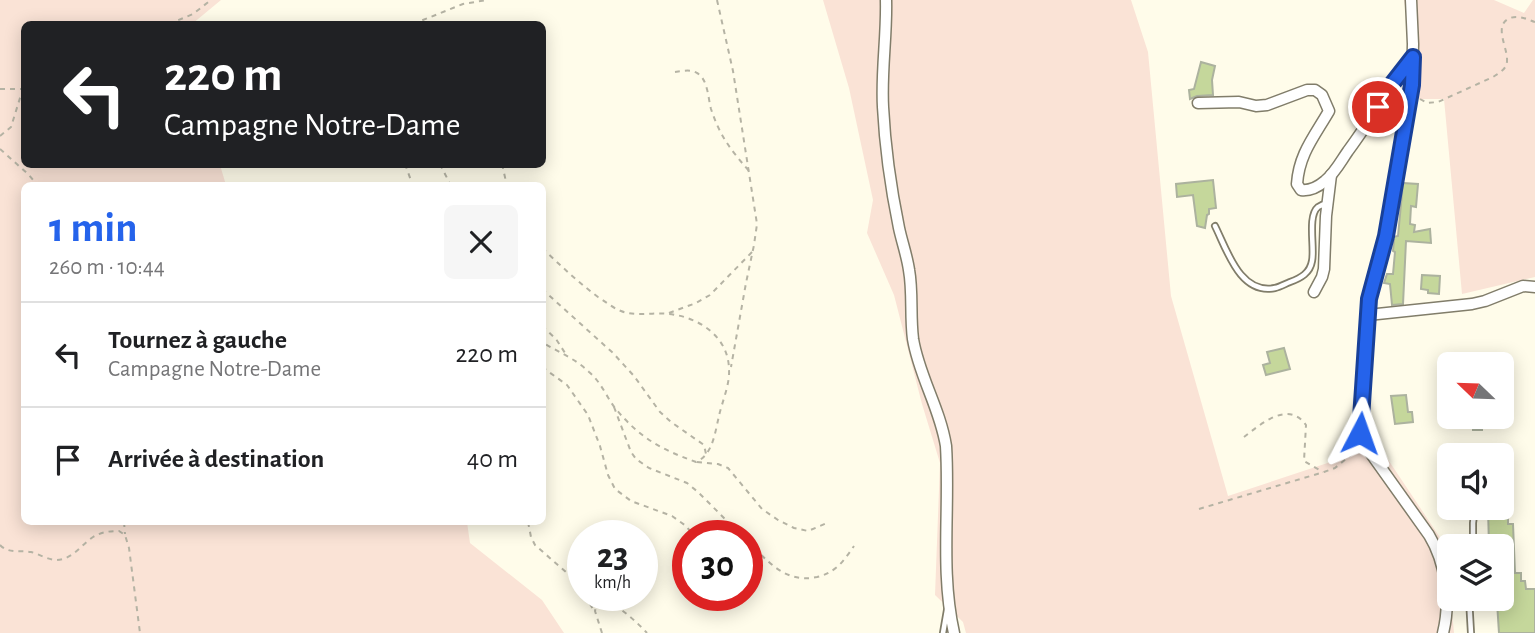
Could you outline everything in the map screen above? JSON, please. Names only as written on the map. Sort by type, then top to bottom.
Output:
[{"type":"street","points":[[886,0],[883,88],[885,125],[899,229],[909,270],[913,338],[922,374],[943,428],[946,446],[946,576],[954,633]]},
{"type":"street","points":[[1410,0],[1413,57],[1411,92],[1386,236],[1372,288],[1360,433],[1433,541],[1437,552]]},
{"type":"street","points":[[1198,103],[1239,102],[1256,106],[1267,105],[1307,90],[1315,90],[1322,95],[1329,111],[1300,162],[1297,184],[1301,190],[1307,191],[1324,183],[1331,175],[1413,57]]},
{"type":"street","points":[[1314,292],[1324,269],[1331,175]]},
{"type":"street","points":[[1368,315],[1472,304],[1523,286],[1535,287]]},
{"type":"street","points":[[1443,633],[1446,611]]},
{"type":"lane","points":[[1215,226],[1233,265],[1241,275],[1255,286],[1274,288],[1303,278],[1307,272],[1312,261],[1313,216],[1317,208],[1328,203]]},
{"type":"lane","points":[[943,633],[948,600]]},
{"type":"lane","points":[[1470,611],[1471,633]]},
{"type":"path","points":[[176,21],[193,14],[211,0]]},
{"type":"path","points":[[420,21],[463,4],[487,0]]},
{"type":"path","points":[[696,462],[706,455],[713,438],[730,372],[757,224],[733,71],[717,0]]},
{"type":"path","points":[[1411,92],[1427,103],[1438,102],[1493,77],[1501,72],[1508,60],[1502,31],[1504,22],[1516,16],[1535,22]]},
{"type":"path","points":[[675,72],[698,73],[702,78],[719,131],[749,172]]},
{"type":"path","points":[[0,89],[21,90]]},
{"type":"path","points":[[0,136],[11,127],[21,96]]},
{"type":"path","points":[[0,149],[21,168]]},
{"type":"path","points":[[21,168],[35,182]]},
{"type":"path","points":[[668,313],[710,295],[753,250]]},
{"type":"path","points":[[546,252],[577,282],[618,310],[627,313],[668,313],[694,321],[715,334],[726,350],[730,372]]},
{"type":"path","points":[[546,293],[613,353],[660,412],[704,445],[706,455]]},
{"type":"path","points":[[546,330],[568,357]]},
{"type":"path","points":[[546,344],[583,367],[596,379],[614,406],[649,440],[696,462],[728,468],[762,509],[794,528],[808,531],[827,523]]},
{"type":"path","points":[[546,370],[567,385],[588,415],[615,489],[631,501],[678,520]]},
{"type":"path","points":[[614,406],[636,460],[687,483],[726,520]]},
{"type":"path","points":[[1244,437],[1277,415],[1296,415],[1306,425],[1304,461],[1324,472]]},
{"type":"path","points":[[1199,509],[1324,472],[1344,461],[1363,441]]},
{"type":"path","points":[[124,525],[140,633]]},
{"type":"path","points":[[529,525],[536,545],[567,574]]},
{"type":"path","points":[[0,545],[6,551],[33,552],[59,560],[75,553],[93,537],[106,531],[119,531],[125,535]]},
{"type":"path","points":[[763,556],[788,575],[799,579],[832,571],[854,545]]},
{"type":"path","points":[[594,611],[602,633]]},
{"type":"path","points":[[624,611],[647,633]]},
{"type":"shaded area","points":[[0,0],[221,0],[196,21],[21,21],[21,168],[221,168],[225,182],[21,182],[21,525],[467,525],[470,543],[542,600],[564,633],[0,633]]},
{"type":"shaded area","points":[[823,0],[1131,0],[1148,52],[1171,296],[1228,496],[1379,446],[1438,534],[1437,611],[1452,611],[1454,633],[966,633],[963,622],[935,595],[940,463],[894,295],[867,233],[873,200],[849,88]]},
{"type":"shaded area","points":[[1404,0],[1494,0],[1524,13],[1535,0],[1535,277],[1462,294],[1444,99],[1405,99],[1411,48]]},
{"type":"building","points":[[1201,62],[1215,66],[1213,95],[1190,99],[1189,90],[1194,89]]},
{"type":"building","points":[[1213,180],[1216,208],[1209,209],[1205,228],[1197,226],[1193,195],[1177,197],[1176,184]]},
{"type":"building","points":[[1403,183],[1418,184],[1416,207],[1411,206],[1410,224],[1415,225],[1414,232],[1430,229],[1431,243],[1406,241],[1403,304],[1392,305],[1390,284],[1384,283],[1387,274],[1393,274],[1393,237],[1398,236]]},
{"type":"building","points":[[1422,275],[1440,276],[1439,294],[1421,289]]},
{"type":"building","points":[[1284,348],[1290,369],[1266,375],[1263,365],[1270,363],[1267,352]]},
{"type":"building","points":[[1406,395],[1408,412],[1412,412],[1413,422],[1395,424],[1391,396]]},
{"type":"building","points":[[1488,520],[1508,520],[1508,524],[1513,524],[1513,534],[1489,534]]},
{"type":"building","points":[[1514,548],[1515,573],[1521,573],[1521,581],[1525,581],[1526,589],[1535,589],[1535,633],[1499,633],[1498,611],[1514,611]]},
{"type":"route","points":[[1360,433],[1369,299],[1386,236],[1412,85],[1413,57],[1378,107]]}]
